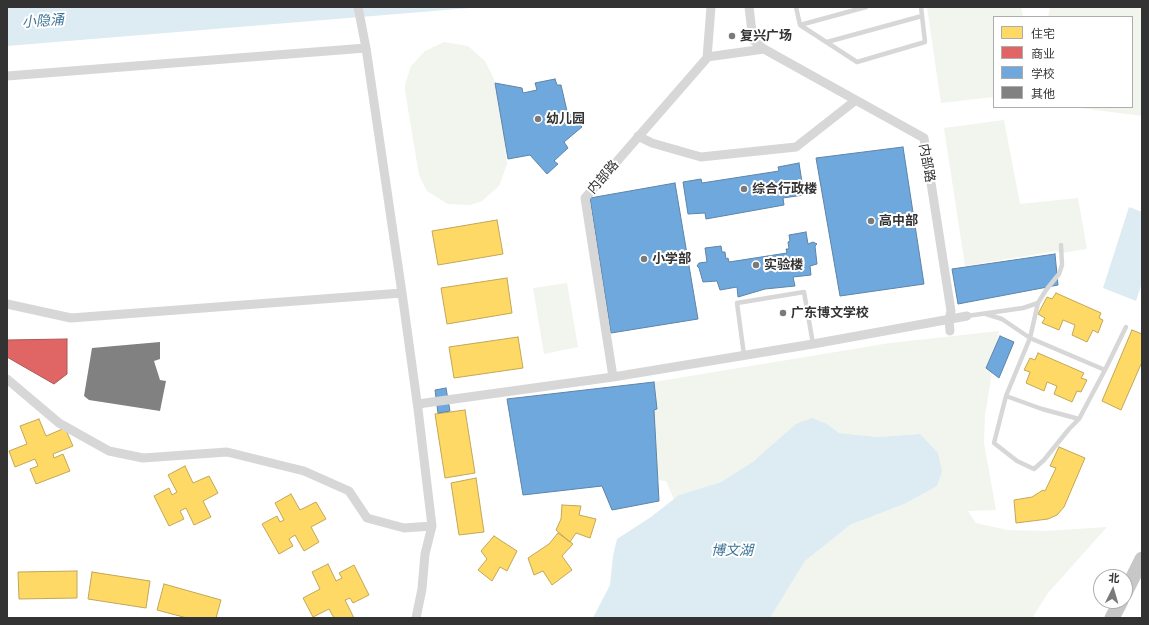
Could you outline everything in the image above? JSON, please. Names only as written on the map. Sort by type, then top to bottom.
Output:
[{"type":"highway","points":[[1133,577],[1142,559]]},
{"type":"highway","points":[[1112,618],[1117,609]]},
{"type":"street","points":[[358,7],[366,48],[418,404],[432,526],[425,554],[422,589],[416,618]]},
{"type":"street","points":[[711,7],[707,57],[764,49]]},
{"type":"street","name":"内部路","points":[[749,7],[753,40],[764,49],[924,138],[951,311],[948,320],[950,331]]},
{"type":"street","points":[[7,76],[366,48]]},
{"type":"street","name":"内部路","points":[[613,377],[585,198],[707,57]]},
{"type":"street","points":[[638,136],[652,143],[701,157],[796,147],[856,100]]},
{"type":"street","points":[[7,304],[71,318],[402,293]]},
{"type":"street","points":[[418,404],[613,377],[813,344],[967,316]]},
{"type":"street","points":[[7,379],[59,423],[109,451],[143,458],[227,452],[304,471],[349,491],[367,518],[404,528],[432,526]]},
{"type":"lane","points":[[796,7],[800,25],[857,62],[925,42],[921,7]]},
{"type":"lane","points":[[800,25],[866,7]]},
{"type":"lane","points":[[826,42],[922,16]]},
{"type":"lane","points":[[1061,246],[1062,265],[1059,274],[1038,303],[1030,338],[1006,396],[994,442],[1017,461],[1034,468],[1044,460],[1079,419],[1126,328]]},
{"type":"lane","points":[[744,355],[737,303],[804,292],[813,344]]},
{"type":"lane","points":[[967,316],[1023,308],[1038,303]]},
{"type":"lane","points":[[985,313],[1002,319],[1030,338],[1105,370]]},
{"type":"lane","points":[[1006,396],[1042,409],[1079,419]]},
{"type":"shaded area","points":[[927,7],[1021,7],[1023,16],[993,16],[993,97],[941,103]]},
{"type":"shaded area","points":[[1050,7],[1142,7],[1142,116],[1081,108],[1133,108],[1133,16],[1048,16]]},
{"type":"shaded area","points":[[444,42],[468,46],[485,61],[494,79],[504,137],[507,164],[499,186],[482,201],[470,205],[448,204],[427,191],[419,175],[405,91],[405,85],[411,66],[425,51]]},
{"type":"shaded area","points":[[1004,120],[1020,204],[1078,198],[1087,249],[1062,253],[1056,251],[965,266],[944,128]]},
{"type":"shaded area","points":[[567,283],[578,347],[544,354],[533,288]]},
{"type":"shaded area","points":[[999,331],[985,415],[984,443],[996,510],[968,511],[976,523],[1007,530],[1046,531],[1107,527],[1048,593],[1032,618],[770,618],[805,561],[850,525],[904,504],[920,434],[878,437],[839,433],[827,424],[754,461],[721,482],[679,495],[674,500],[666,481],[658,480],[654,410],[657,409],[654,382],[890,343]]},
{"type":"water","name":"小隐涌","points":[[7,7],[482,7],[7,46]]},
{"type":"water","points":[[1129,207],[1142,212],[1142,283],[1136,301],[1103,288]]},
{"type":"water","name":"博文湖","points":[[812,418],[827,424],[839,433],[878,437],[920,434],[938,453],[942,471],[937,486],[904,504],[850,525],[805,561],[770,618],[593,618],[610,585],[613,556],[617,539],[651,517],[679,495],[721,482],[754,461],[796,424]]},
{"type":"building: 住宅","points":[[497,220],[503,254],[438,265],[432,231]]},
{"type":"building: 住宅","points":[[507,278],[512,313],[447,324],[441,288]]},
{"type":"building: 住宅","points":[[1056,293],[1101,313],[1099,318],[1103,320],[1098,333],[1093,330],[1087,342],[1072,335],[1075,325],[1063,320],[1059,330],[1042,323],[1045,318],[1038,314],[1047,297],[1052,299]]},
{"type":"building: 住宅","points":[[1132,330],[1142,334],[1142,362],[1121,410],[1102,401]]},
{"type":"building: 住宅","points":[[518,337],[523,368],[454,378],[449,347]]},
{"type":"building: 住宅","points":[[1038,353],[1084,373],[1081,378],[1087,380],[1081,392],[1077,391],[1072,402],[1054,394],[1057,386],[1047,382],[1044,391],[1026,383],[1030,372],[1024,370],[1030,358],[1035,360]]},
{"type":"building: 住宅","points":[[465,410],[475,473],[445,478],[435,414]]},
{"type":"building: 住宅","points":[[39,419],[46,436],[65,428],[73,446],[53,454],[54,458],[63,454],[70,471],[36,484],[30,469],[38,466],[35,459],[15,467],[9,451],[27,444],[20,426]]},
{"type":"building: 住宅","points":[[1059,447],[1085,458],[1064,507],[1057,515],[1048,519],[1016,523],[1014,500],[1032,497],[1043,490],[1045,491],[1056,468],[1050,466]]},
{"type":"building: 住宅","points":[[185,466],[193,483],[209,476],[218,493],[203,501],[211,517],[194,525],[186,508],[180,511],[184,519],[169,526],[154,496],[169,488],[172,495],[177,492],[168,475]]},
{"type":"building: 住宅","points":[[476,478],[484,532],[459,535],[451,483]]},
{"type":"building: 住宅","points":[[291,494],[300,510],[316,502],[326,519],[311,527],[319,542],[304,551],[295,535],[289,539],[293,546],[279,554],[262,524],[277,516],[280,522],[284,520],[275,503]]},
{"type":"building: 住宅","points":[[562,505],[581,506],[579,515],[596,519],[590,538],[576,533],[570,542],[556,530],[561,519]]},
{"type":"building: 住宅","points":[[558,533],[573,544],[562,556],[572,570],[552,585],[543,571],[534,575],[528,558],[549,544]]},
{"type":"building: 住宅","points":[[494,536],[517,551],[507,571],[500,567],[492,581],[478,570],[487,559],[481,551]]},
{"type":"building: 住宅","points":[[328,564],[336,581],[342,578],[339,573],[354,565],[369,595],[353,603],[350,598],[345,600],[354,618],[334,618],[329,609],[313,617],[303,598],[320,589],[312,572]]},
{"type":"building: 住宅","points":[[77,571],[77,598],[19,599],[18,572]]},
{"type":"building: 住宅","points":[[92,572],[150,581],[146,608],[88,599]]},
{"type":"building: 住宅","points":[[164,584],[221,600],[216,618],[187,618],[157,610]]},
{"type":"building: 商业","points":[[67,339],[67,374],[54,384],[7,357],[7,340]]},
{"type":"building: 学校","name":"幼儿园","points":[[555,79],[557,85],[561,85],[567,111],[582,127],[564,142],[568,148],[554,161],[558,164],[547,174],[530,155],[508,159],[495,83],[522,88],[523,93],[537,90],[535,83]]},
{"type":"building: 学校","name":"高中部","points":[[903,147],[924,284],[840,296],[816,158]]},
{"type":"building: 学校","name":"综合行政楼","points":[[799,163],[804,195],[783,198],[784,205],[706,219],[705,213],[688,214],[683,182],[701,179],[702,183],[779,171],[778,167]]},
{"type":"building: 学校","name":"小学部","points":[[675,183],[698,319],[611,333],[590,198]]},
{"type":"building: 学校","name":"实验楼","points":[[806,232],[808,244],[813,242],[817,244],[815,246],[817,264],[810,266],[811,275],[793,277],[795,286],[765,289],[738,297],[737,287],[720,290],[717,281],[703,282],[697,266],[699,263],[707,262],[705,248],[721,246],[722,252],[725,252],[726,259],[728,258],[729,262],[787,253],[786,249],[789,249],[788,242],[790,241],[789,235]]},
{"type":"building: 学校","points":[[1055,254],[1058,285],[958,304],[952,269]]},
{"type":"building: 学校","points":[[1000,336],[1014,342],[999,378],[986,368]]},
{"type":"building: 学校","points":[[654,382],[657,409],[654,410],[659,501],[612,510],[602,486],[523,495],[507,399]]},
{"type":"building: 学校","points":[[446,388],[450,411],[438,413],[435,390]]},
{"type":"building: 其他","points":[[160,342],[160,359],[154,361],[160,380],[166,381],[160,411],[89,400],[84,396],[92,348]]},
{"type":"place","name":"复兴广场","points":[[732,36]]},
{"type":"place","name":"幼儿园","points":[[538,119]]},
{"type":"place","name":"综合行政楼","points":[[744,189]]},
{"type":"place","name":"高中部","points":[[871,221]]},
{"type":"place","name":"小学部","points":[[644,259]]},
{"type":"place","name":"实验楼","points":[[756,265]]},
{"type":"place","name":"广东博文学校","points":[[783,313]]}]
